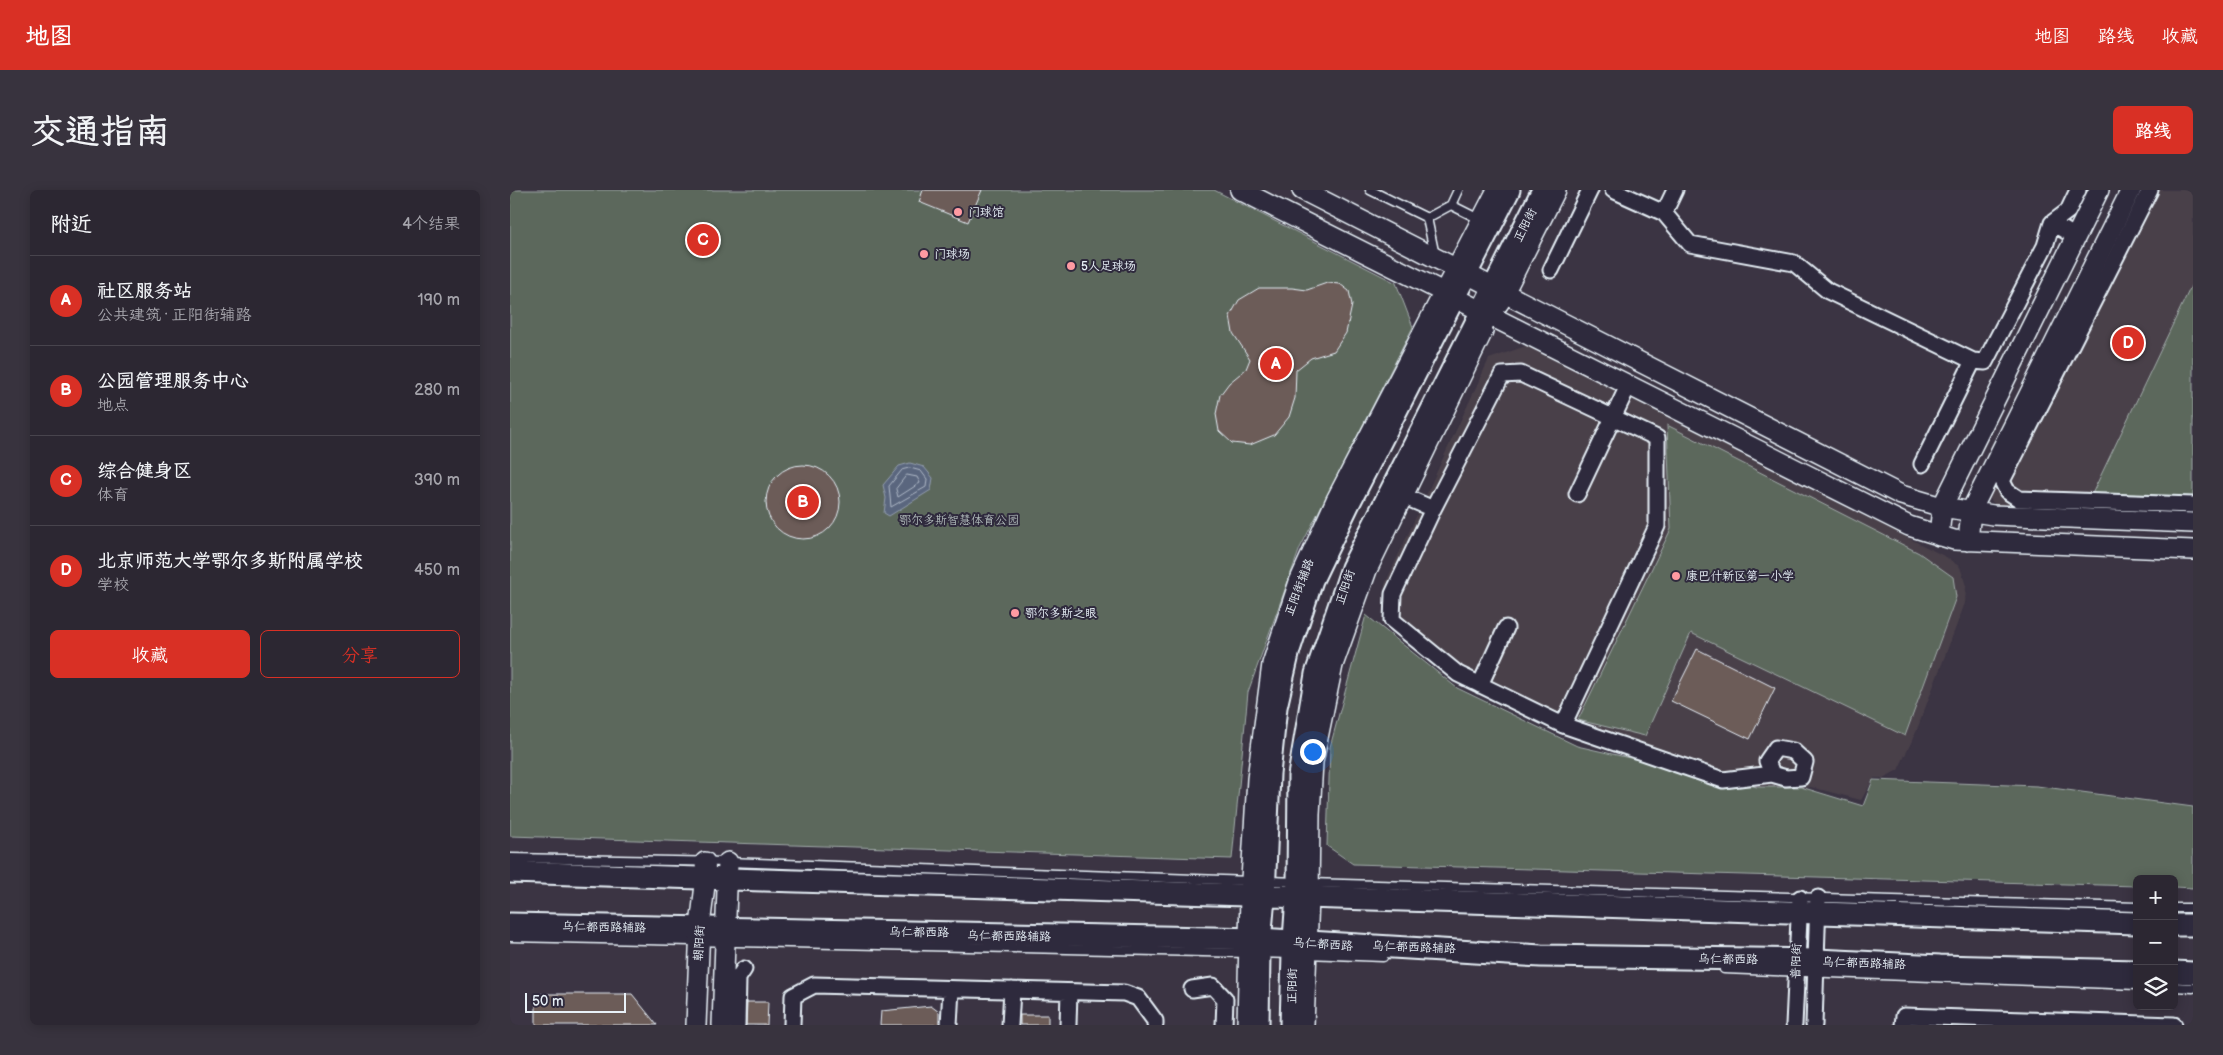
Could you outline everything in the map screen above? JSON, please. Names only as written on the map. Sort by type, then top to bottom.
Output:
[{"type":"main road","points":[[1258,1025],[1254,946],[1257,889],[1276,707],[1289,650],[1312,580],[1448,295],[1509,190]]},
{"type":"main road","name":"正阳街","points":[[1291,1025],[1300,948],[1303,890],[1299,776],[1316,674],[1352,568],[1499,290],[1543,190]]},
{"type":"main road","points":[[510,872],[705,870],[1809,905],[2133,923]]},
{"type":"main road","name":"乌仁都西路","points":[[510,924],[726,934],[1254,946],[1806,966],[1940,966],[2133,972]]},
{"type":"main road","points":[[2178,924],[2193,925]]},
{"type":"main road","points":[[2178,972],[2193,973]]},
{"type":"street","points":[[1240,190],[1908,526],[1954,540],[2193,550]]},
{"type":"street","points":[[1302,190],[1900,495],[1942,507],[1993,515],[2193,523]]},
{"type":"street","points":[[1462,271],[1481,220],[1496,190]]},
{"type":"street","points":[[1499,290],[1556,190]]},
{"type":"street","points":[[1551,270],[1590,190]]},
{"type":"street","points":[[1613,190],[1664,213],[1690,244],[1794,263],[1828,291],[1973,361],[1985,362],[2045,246],[2052,223],[2068,211],[2078,190]]},
{"type":"street","points":[[1664,213],[1676,190]]},
{"type":"street","points":[[1939,536],[1942,507],[2099,190]]},
{"type":"street","points":[[1968,541],[1971,511],[2131,190]]},
{"type":"street","points":[[2150,190],[2002,481],[2006,491],[2019,499],[2193,505]]},
{"type":"street","points":[[2052,223],[2076,237]]},
{"type":"street","points":[[1303,890],[1314,762],[1330,674],[1366,570],[1403,496],[1485,314]]},
{"type":"street","points":[[1922,464],[1973,361]]},
{"type":"street","points":[[1563,724],[1657,526],[1657,438],[1521,374],[1502,376],[1433,509],[1393,594],[1392,620],[1458,674],[1563,724],[1724,780],[1772,774]]},
{"type":"street","points":[[1577,494],[1628,386]]},
{"type":"street","points":[[1403,496],[1433,509]]},
{"type":"street","points":[[1480,685],[1506,628]]},
{"type":"street","name":"朝阳街","points":[[696,1025],[699,933],[705,870]]},
{"type":"street","points":[[722,1025],[728,871]]},
{"type":"street","name":"普阳街","points":[[1794,1025],[1806,966],[1809,905]]},
{"type":"street","name":"普阳街","points":[[1809,905],[1806,966],[1814,1025]]},
{"type":"street","points":[[1247,1025],[1254,946]]},
{"type":"street","points":[[1300,948],[1304,1025]]},
{"type":"street","points":[[736,1025],[738,978],[744,969]]},
{"type":"street","points":[[792,1025],[793,996],[814,985],[1124,993],[1138,998],[1156,1025]]},
{"type":"street","points":[[1192,989],[1213,986],[1225,998],[1224,1025]]},
{"type":"street","points":[[949,1025],[951,989]]},
{"type":"street","points":[[1010,1025],[1012,990]]},
{"type":"street","points":[[1068,1025],[1069,992]]},
{"type":"street","points":[[1903,1025],[1904,1016],[1982,1022],[2174,1025]]},
{"type":"lane","points":[[1370,190],[1427,218]]},
{"type":"lane","points":[[1427,218],[1451,205],[1458,190]]},
{"type":"lane","points":[[1451,205],[1481,220]]},
{"type":"lane","points":[[1427,218],[1436,258]]},
{"type":"lane","points":[[510,858],[705,870]]},
{"type":"lane","points":[[1809,905],[2133,907]]},
{"type":"lane","points":[[2178,908],[2193,908]]},
{"type":"lane","name":"乌仁都西路辅路","points":[[510,937],[699,933]]},
{"type":"lane","name":"乌仁都西路辅路","points":[[1300,948],[1394,957]]},
{"type":"lane","name":"乌仁都西路辅路","points":[[1443,959],[1659,967]]},
{"type":"lane","name":"乌仁都西路辅路","points":[[1717,969],[1806,966],[2133,985]]},
{"type":"lane","points":[[2178,987],[2193,988]]},
{"type":"shaded area","points":[[2138,190],[2193,190],[2193,515],[1998,509],[1987,495]]},
{"type":"shaded area","name":"康巴什新区第一小学","points":[[1526,346],[1946,557],[1960,567],[1966,586],[1965,603],[1916,732],[1898,770],[1883,778],[1874,778],[1861,800],[1811,787],[1790,790],[1742,788],[1534,719],[1457,682],[1383,617],[1385,584],[1489,359]]},
{"type":"green space","name":"鄂尔多斯智慧体育公园","points":[[510,190],[1214,190],[1396,283],[1413,327],[1300,548],[1248,692],[1232,859],[510,836]]},
{"type":"green space","points":[[2193,282],[2193,497],[2092,494]]},
{"type":"green space","points":[[1667,425],[1919,553],[1953,577],[1956,597],[1905,736],[1691,633],[1645,736],[1578,720],[1671,529]]},
{"type":"green space","points":[[1366,615],[1457,688],[1577,746],[1757,787],[1801,787],[1863,806],[1873,780],[2037,786],[2193,807],[2193,888],[2178,887],[2178,875],[2133,875],[2133,886],[1353,864],[1327,846],[1330,747]]},
{"type":"water","points":[[910,463],[924,467],[933,478],[931,490],[889,516],[884,513],[886,498],[883,485],[899,466]]},
{"type":"building","name":"门球馆","points":[[923,190],[982,190],[968,222],[919,202]]},
{"type":"building","points":[[1327,283],[1340,284],[1349,291],[1352,305],[1346,333],[1334,351],[1311,358],[1296,370],[1295,398],[1289,417],[1274,435],[1250,445],[1232,443],[1219,431],[1216,414],[1220,395],[1229,383],[1246,369],[1250,359],[1233,333],[1230,316],[1239,300],[1259,288],[1307,290]]},
{"type":"building","points":[[803,465],[817,468],[829,476],[837,488],[840,502],[837,516],[829,528],[817,536],[803,539],[789,536],[777,528],[769,516],[766,502],[769,488],[777,476],[789,468]]},
{"type":"building","points":[[1697,649],[1775,688],[1750,739],[1671,701]]},
{"type":"building","points":[[536,994],[632,994],[657,1025],[536,1025]]},
{"type":"building","points":[[747,1002],[768,1002],[767,1025],[746,1025]]},
{"type":"building","points":[[931,1006],[939,1012],[939,1025],[880,1025],[881,1011]]},
{"type":"building","points":[[1020,1015],[1048,1015],[1048,1025],[1020,1025]]},
{"type":"place","name":"门球馆","points":[[958,212]]},
{"type":"place","name":"综合健身区","points":[[703,240]]},
{"type":"place","name":"门球场","points":[[924,254]]},
{"type":"place","name":"5人足球场","points":[[1071,266]]},
{"type":"place","name":"北京师范大学鄂尔多斯附属学校","points":[[2128,343]]},
{"type":"place","name":"社区服务站","points":[[1276,364]]},
{"type":"place","name":"公园管理服务中心","points":[[803,502]]},
{"type":"place","name":"康巴什新区第一小学","points":[[1676,576]]},
{"type":"place","name":"鄂尔多斯之眼","points":[[1015,613]]}]
